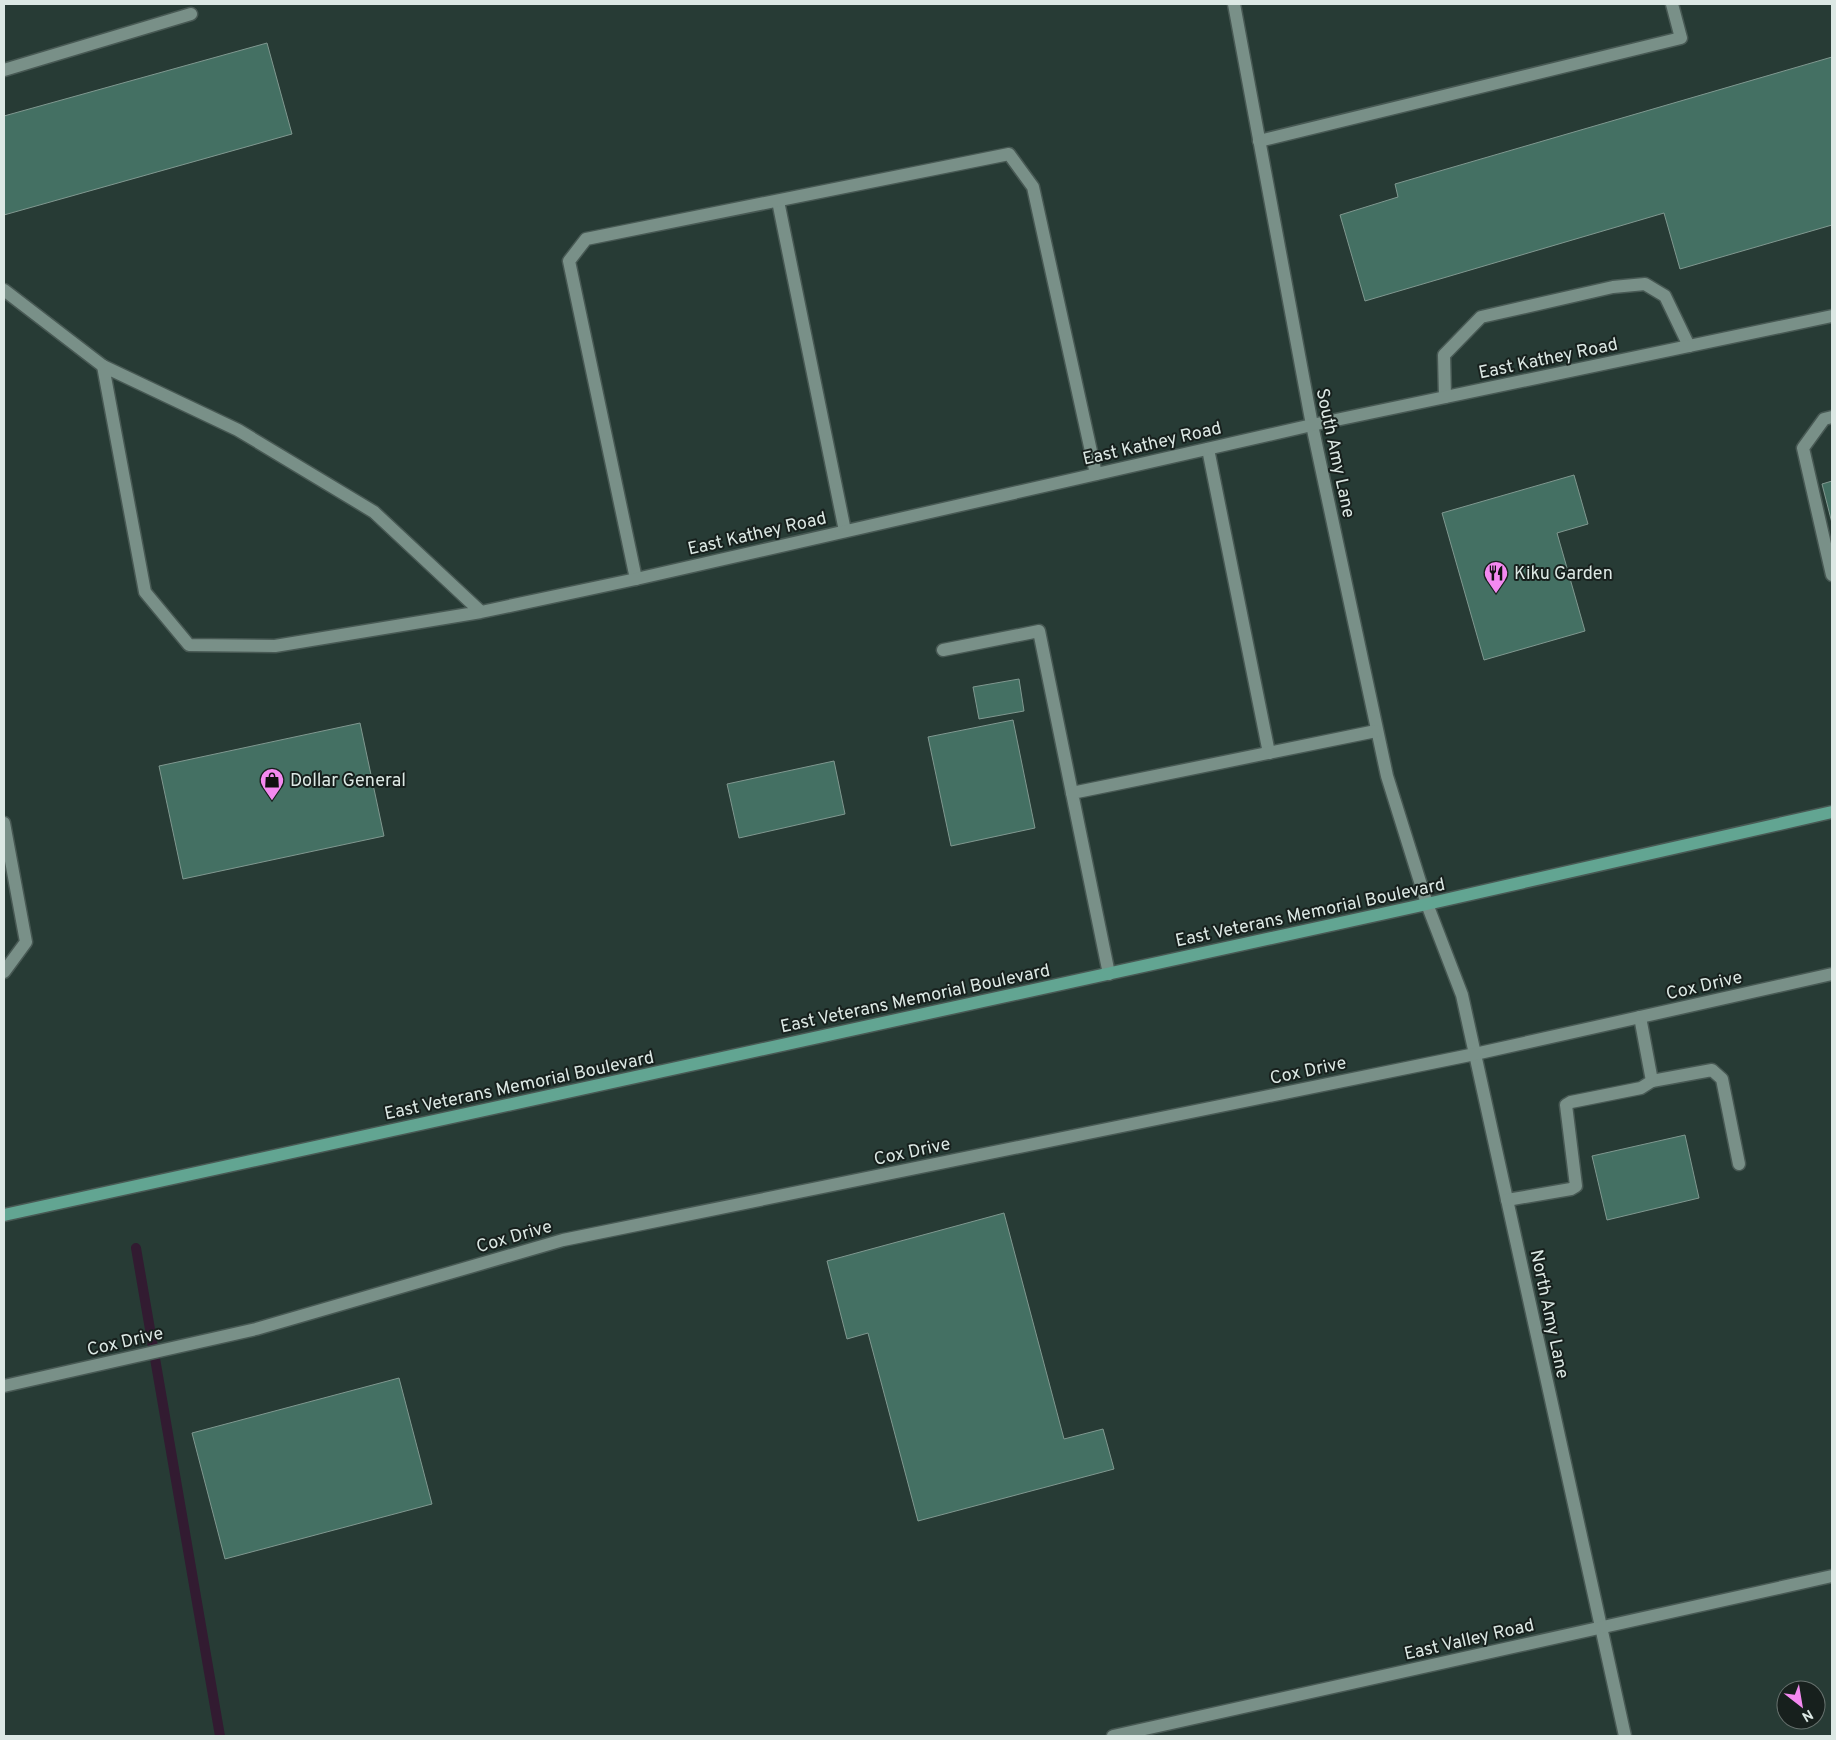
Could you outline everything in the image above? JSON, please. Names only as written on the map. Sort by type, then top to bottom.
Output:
[{"type":"main road","name":"East Veterans Memorial Boulevard","points":[[4,1215],[1427,904],[1832,812]]},
{"type":"street","name":"South Amy Lane","points":[[1234,4],[1312,425],[1376,731],[1386,776],[1427,904]]},
{"type":"street","points":[[1259,141],[1681,38],[1672,4]]},
{"type":"street","points":[[4,70],[191,14]]},
{"type":"street","points":[[636,579],[569,261],[586,239],[1009,154],[1033,187],[1096,474]]},
{"type":"street","points":[[778,201],[845,531]]},
{"type":"street","points":[[1444,397],[1444,355],[1481,317],[1613,287],[1645,284],[1665,296],[1689,346]]},
{"type":"street","points":[[4,290],[103,366],[238,430],[374,512],[480,612]]},
{"type":"street","name":"East Kathey Road","points":[[103,366],[144,592],[189,645],[275,646],[480,612],[636,579],[1312,425],[1832,316]]},
{"type":"street","points":[[1832,417],[1824,419],[1802,448],[1832,575]]},
{"type":"street","points":[[1208,449],[1268,753]]},
{"type":"street","points":[[943,650],[1039,630],[1109,974]]},
{"type":"street","points":[[1072,793],[1376,731]]},
{"type":"street","points":[[4,823],[26,942],[4,972]]},
{"type":"street","name":"North Amy Lane","points":[[1427,904],[1462,995],[1625,1736]]},
{"type":"street","name":"Cox Drive","points":[[4,1386],[256,1329],[563,1240],[1475,1054],[1832,974]]},
{"type":"street","points":[[1640,1017],[1652,1081]]},
{"type":"street","points":[[1508,1200],[1571,1189],[1576,1186],[1566,1105],[1571,1102],[1641,1088],[1652,1081],[1712,1070],[1722,1078],[1740,1164]]},
{"type":"street","name":"East Valley Road","points":[[1113,1736],[1832,1576]]},
{"type":"building","points":[[267,43],[292,134],[4,215],[4,116]]},
{"type":"building","points":[[1832,57],[1832,225],[1680,269],[1664,213],[1365,301],[1340,215],[1398,197],[1395,184]]},
{"type":"building","points":[[1574,475],[1588,524],[1557,533],[1585,631],[1484,660],[1442,513]]},
{"type":"building","points":[[1832,481],[1832,523],[1822,484]]},
{"type":"building","points":[[1019,679],[1024,711],[979,719],[973,687]]},
{"type":"building","points":[[1013,720],[1035,828],[951,846],[928,737]]},
{"type":"building","name":"Dollar General","points":[[360,723],[384,836],[183,879],[159,766]]},
{"type":"building","points":[[834,761],[845,814],[739,838],[727,784]]},
{"type":"building","points":[[1685,1135],[1699,1198],[1607,1220],[1592,1156]]},
{"type":"building","points":[[1004,1213],[1064,1439],[1103,1429],[1114,1469],[918,1521],[868,1333],[847,1339],[827,1261]]},
{"type":"building","points":[[399,1378],[432,1504],[225,1559],[192,1433]]},
{"type":"waterway","points":[[136,1248],[220,1736]]},
{"type":"place","name":"Kiku Garden","points":[[1496,594]]},
{"type":"place","name":"Dollar General","points":[[272,801]]}]
